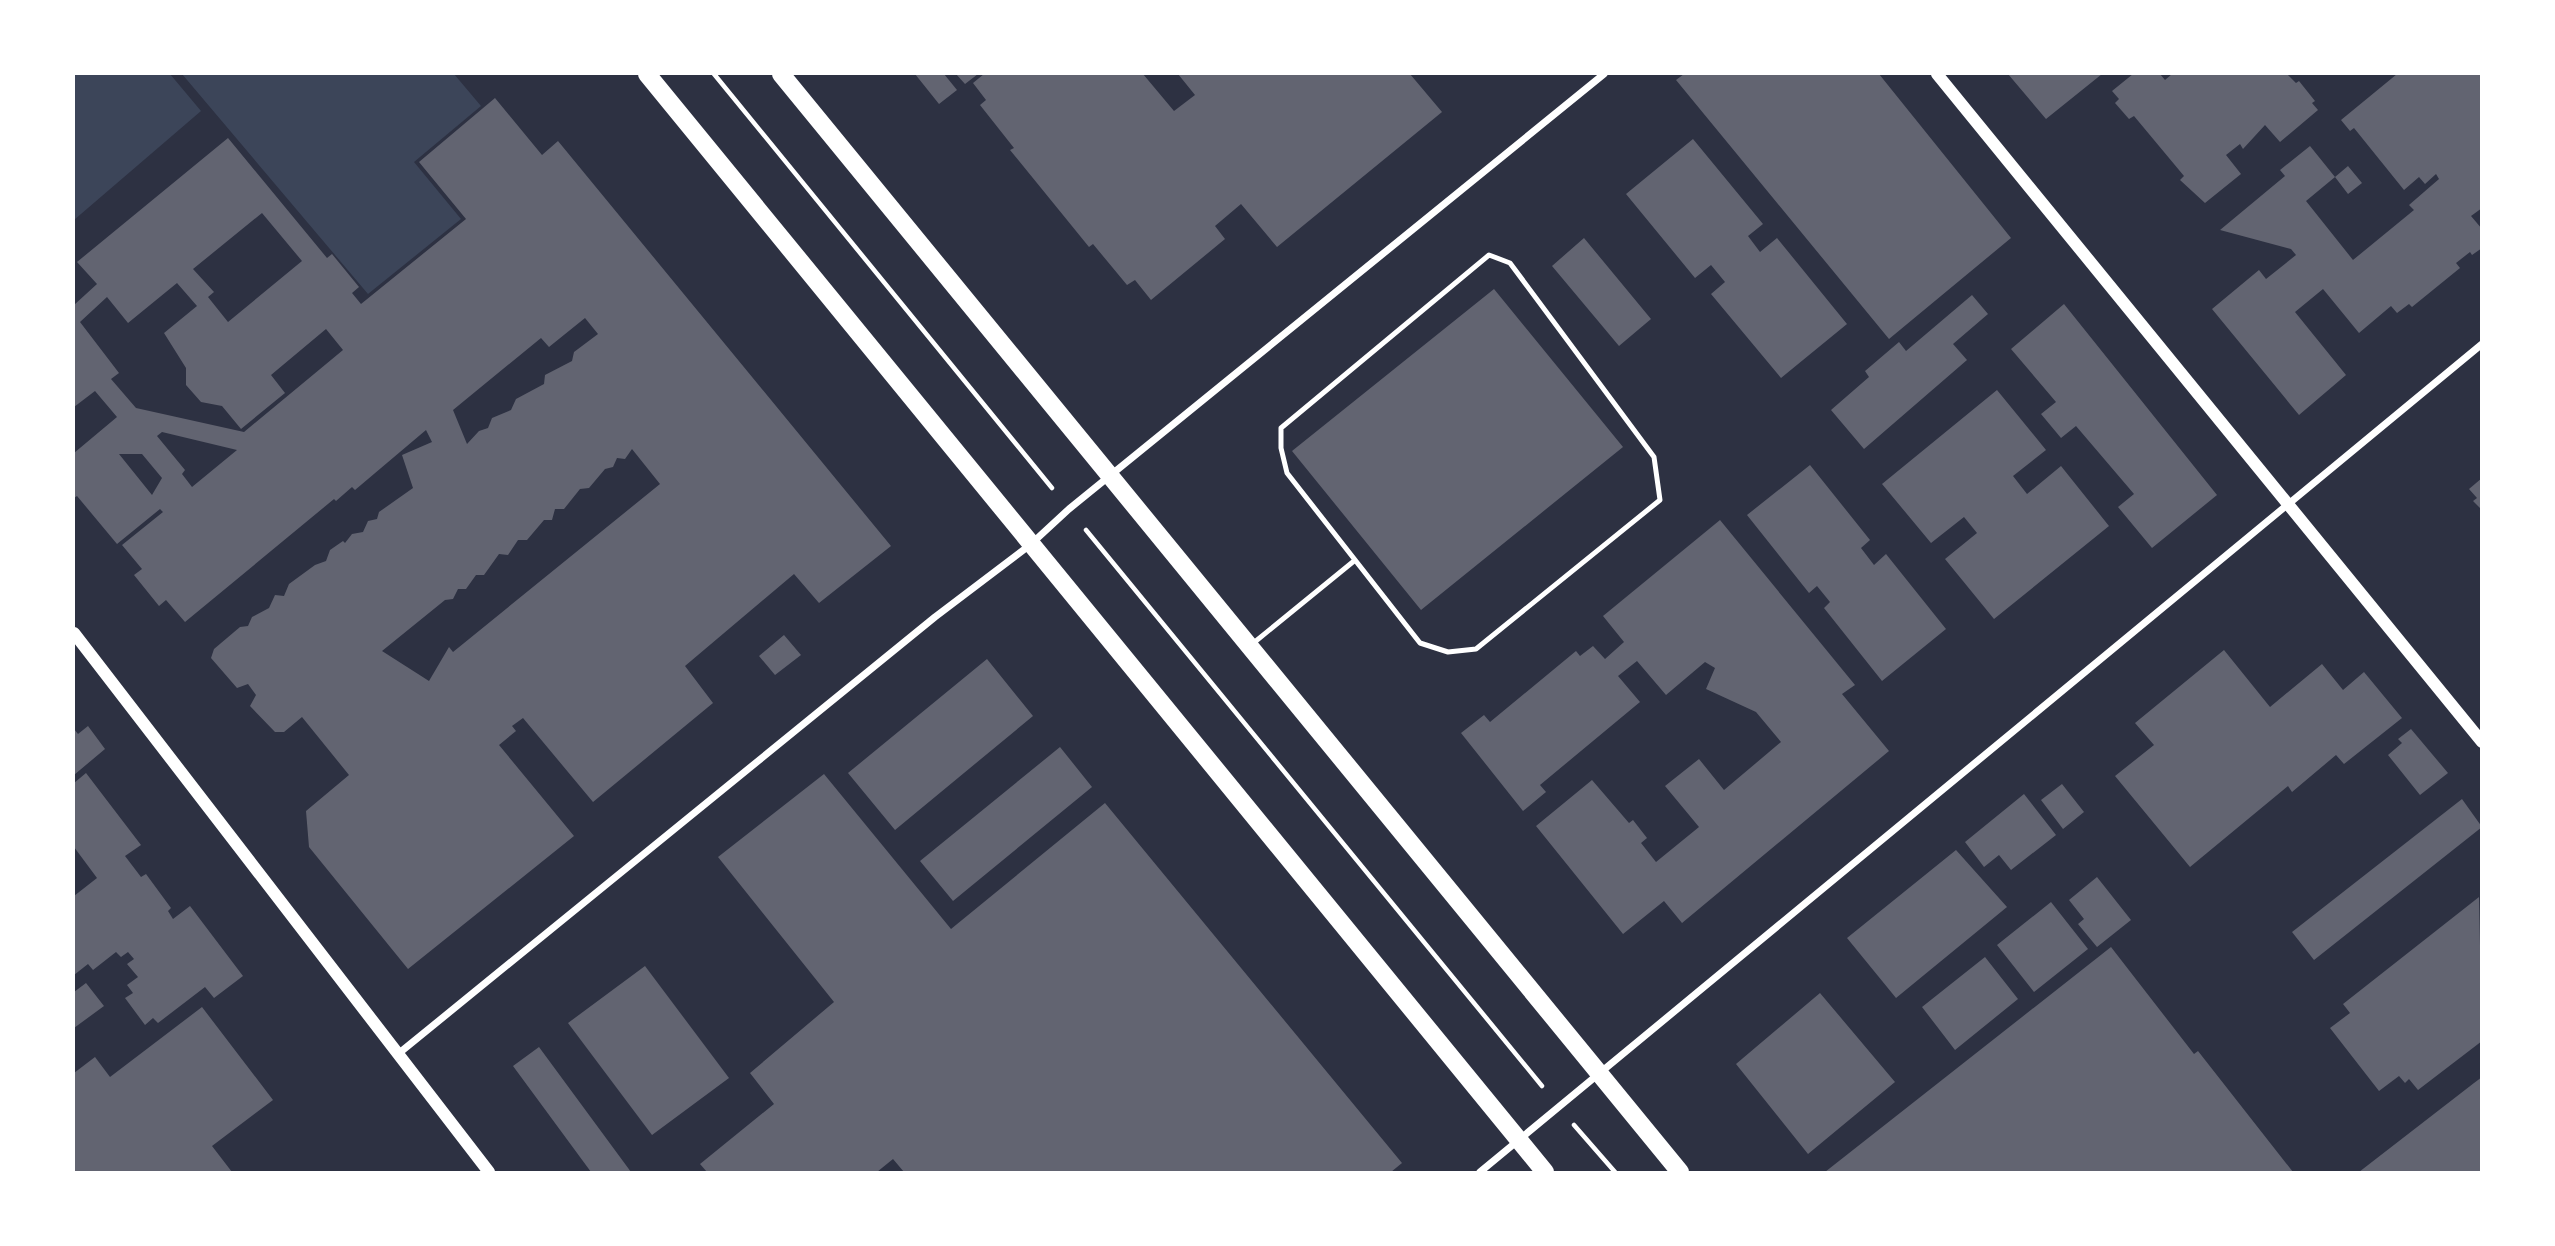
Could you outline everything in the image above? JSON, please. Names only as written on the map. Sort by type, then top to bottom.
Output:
[{"type":"main road","points":[[647,74],[1545,1172]]},
{"type":"main road","points":[[781,74],[1679,1172]]},
{"type":"street","points":[[398,1054],[935,617],[1030,545],[1109,476],[1604,74]]},
{"type":"street","points":[[1937,74],[2482,742]]},
{"type":"street","points":[[1480,1172],[2482,344]]},
{"type":"street","points":[[74,633],[489,1172]]},
{"type":"lane","points":[[1489,255],[1499,257],[1510,264],[1654,457],[1660,500],[1476,649],[1448,652],[1420,643],[1354,561],[1287,473],[1280,448],[1281,428],[1489,255]]},
{"type":"lane","points":[[1249,647],[1354,561]]},
{"type":"path","points":[[714,74],[1558,1107],[1615,1172]]},
{"type":"shaded area","points":[[74,74],[170,74],[201,111],[74,220]]},
{"type":"shaded area","points":[[182,74],[454,74],[481,106],[414,162],[461,219],[368,294]]},
{"type":"building","points":[[915,74],[944,74],[957,90],[939,104]]},
{"type":"building","points":[[956,74],[978,74],[965,84]]},
{"type":"building","points":[[984,74],[1143,74],[1174,111],[1195,95],[1178,74],[1410,74],[1442,112],[1277,247],[1241,204],[1215,226],[1225,239],[1151,300],[1135,280],[1127,285],[1093,244],[1089,247],[1010,150],[1014,148],[980,105],[986,100],[973,83]]},
{"type":"building","points":[[1684,74],[1879,74],[2011,238],[1889,339],[1676,80]]},
{"type":"building","points":[[2008,74],[2102,74],[2046,119]]},
{"type":"building","points":[[2133,74],[2160,74],[2165,80],[2172,74],[2287,74],[2296,83],[2299,81],[2315,101],[2312,103],[2318,110],[2280,142],[2265,125],[2243,149],[2240,144],[2226,155],[2241,174],[2205,203],[2180,180],[2184,176],[2134,116],[2129,119],[2115,103],[2119,99],[2112,91]]},
{"type":"building","points":[[2397,74],[2482,74],[2482,208],[2471,216],[2482,229],[2482,248],[2472,255],[2470,252],[2456,263],[2460,268],[2412,307],[2409,304],[2397,313],[2391,306],[2359,333],[2323,289],[2295,312],[2346,375],[2299,415],[2212,309],[2259,270],[2266,279],[2296,255],[2291,249],[2220,230],[2285,176],[2280,170],[2310,146],[2335,177],[2306,201],[2353,260],[2414,210],[2409,205],[2439,179],[2436,174],[2425,184],[2419,177],[2404,190],[2354,128],[2350,131],[2341,120]]},
{"type":"building","points":[[495,98],[542,155],[558,141],[891,546],[819,603],[794,574],[685,666],[713,703],[593,802],[523,718],[512,726],[516,731],[499,745],[574,836],[408,969],[309,847],[306,811],[349,775],[302,717],[284,732],[275,732],[250,706],[256,695],[248,684],[237,688],[211,658],[214,649],[240,627],[248,626],[252,617],[269,608],[275,595],[284,596],[289,584],[315,565],[326,561],[330,550],[343,541],[345,543],[352,534],[363,532],[368,521],[377,519],[379,512],[413,488],[402,455],[432,442],[426,430],[355,490],[352,487],[336,501],[334,499],[185,622],[166,600],[159,606],[134,575],[142,569],[122,545],[163,512],[160,509],[117,544],[77,496],[74,498],[74,453],[117,417],[95,391],[74,407],[74,305],[97,284],[77,262],[228,138],[327,258],[332,254],[359,287],[352,293],[361,304],[466,219],[419,162]],"holes":[[[262,213],[302,261],[228,322],[208,297],[214,292],[193,269]],[[177,283],[197,306],[164,333],[186,368],[186,385],[201,402],[222,406],[241,429],[285,393],[271,375],[326,329],[343,350],[244,432],[136,408],[111,379],[119,373],[80,322],[107,297],[128,323]],[[585,318],[598,334],[574,352],[572,361],[545,375],[544,384],[516,399],[511,410],[492,418],[488,428],[479,431],[467,444],[453,410],[541,338],[549,347]],[[162,432],[237,450],[192,487],[182,474],[185,470],[157,436]],[[632,449],[660,484],[453,652],[449,647],[429,681],[382,651],[445,600],[453,599],[458,589],[466,589],[476,575],[484,575],[499,554],[508,555],[518,540],[527,540],[544,520],[552,520],[555,509],[564,509],[580,489],[589,488],[605,469],[613,467],[617,458],[625,459]],[[119,454],[142,454],[162,478],[152,495]]]},
{"type":"building","points":[[1693,139],[1763,224],[1748,236],[1760,252],[1777,238],[1847,324],[1781,378],[1711,294],[1725,282],[1711,265],[1695,278],[1626,194]]},
{"type":"building","points":[[2348,166],[2362,183],[2348,194],[2335,177]]},
{"type":"building","points":[[1584,238],[1651,319],[1619,346],[1552,266]]},
{"type":"building","points":[[1494,289],[1623,447],[1421,610],[1292,451]]},
{"type":"building","points":[[1972,295],[1988,314],[1953,344],[1967,360],[1864,449],[1831,410],[1869,377],[1865,371],[1899,342],[1906,351]]},
{"type":"building","points":[[2064,304],[2217,495],[2152,548],[2118,507],[2134,494],[2076,426],[2061,438],[2041,414],[2056,402],[2011,349]]},
{"type":"building","points":[[1997,390],[2046,450],[2013,476],[2027,494],[2061,466],[2109,526],[1994,619],[1945,559],[1977,533],[1964,517],[1931,543],[1882,484]]},
{"type":"building","points":[[1810,465],[1870,540],[1861,548],[1874,565],[1886,554],[1946,629],[1882,681],[1824,608],[1830,602],[1817,586],[1809,593],[1747,515]]},
{"type":"building","points":[[2482,478],[2482,510],[2473,501],[2477,498],[2469,489]]},
{"type":"building","points":[[1720,520],[1855,685],[1842,694],[1889,751],[1682,923],[1664,901],[1623,934],[1536,826],[1592,780],[1629,823],[1633,820],[1647,838],[1641,843],[1656,862],[1699,827],[1665,786],[1699,759],[1724,790],[1781,742],[1756,712],[1706,689],[1715,668],[1705,662],[1666,695],[1637,661],[1618,676],[1640,702],[1540,785],[1546,792],[1523,811],[1461,733],[1484,715],[1490,722],[1576,651],[1580,656],[1593,646],[1605,659],[1624,642],[1603,616]]},
{"type":"building","points":[[784,635],[801,655],[775,675],[759,656]]},
{"type":"building","points":[[2224,650],[2270,707],[2322,664],[2343,690],[2364,672],[2402,718],[2344,764],[2336,755],[2292,792],[2288,786],[2190,867],[2115,776],[2154,745],[2135,723]]},
{"type":"building","points":[[987,659],[1033,716],[895,830],[848,773]]},
{"type":"building","points":[[88,726],[105,749],[74,775],[74,729],[78,734]]},
{"type":"building","points":[[2411,729],[2448,773],[2420,795],[2388,755],[2402,743],[2398,739]]},
{"type":"building","points":[[1060,747],[1092,787],[953,901],[920,861]]},
{"type":"building","points":[[86,773],[141,845],[125,856],[141,877],[146,874],[171,908],[168,911],[173,919],[190,906],[243,976],[214,998],[205,987],[158,1023],[153,1018],[145,1025],[125,998],[133,993],[127,985],[138,977],[127,964],[134,959],[128,952],[121,957],[116,952],[93,970],[88,964],[74,975],[74,896],[97,878],[74,847],[74,783]]},
{"type":"building","points":[[824,774],[951,929],[1105,803],[1402,1163],[1391,1172],[904,1172],[893,1159],[877,1172],[707,1172],[700,1164],[774,1104],[750,1073],[834,1002],[718,857]]},
{"type":"building","points":[[2062,784],[2084,812],[2063,829],[2041,800]]},
{"type":"building","points":[[2024,794],[2056,835],[2011,870],[1999,855],[1984,867],[1965,842]]},
{"type":"building","points":[[2462,799],[2482,827],[2314,960],[2292,932]]},
{"type":"building","points":[[1956,850],[2007,907],[1896,998],[1847,938]]},
{"type":"building","points":[[2097,877],[2131,920],[2097,947],[2078,924],[2084,919],[2069,900]]},
{"type":"building","points":[[2479,897],[2482,1041],[2418,1090],[2409,1079],[2405,1083],[2399,1076],[2379,1091],[2330,1028],[2350,1013],[2343,1004]]},
{"type":"building","points":[[2051,902],[2088,949],[2034,992],[1997,945]]},
{"type":"building","points":[[2111,947],[2194,1054],[2198,1051],[2293,1172],[1825,1172]]},
{"type":"building","points":[[1985,957],[2018,999],[1955,1050],[1922,1007]]},
{"type":"building","points":[[645,966],[729,1078],[652,1135],[568,1023]]},
{"type":"building","points":[[86,983],[104,1006],[74,1028],[74,992]]},
{"type":"building","points":[[1820,993],[1895,1082],[1808,1154],[1736,1064]]},
{"type":"building","points":[[202,1007],[273,1100],[212,1146],[232,1172],[74,1172],[74,1073],[95,1057],[110,1077]]},
{"type":"building","points":[[539,1047],[631,1172],[591,1172],[513,1066]]},
{"type":"building","points":[[2482,1077],[2482,1172],[2359,1172],[2474,1083]]}]
